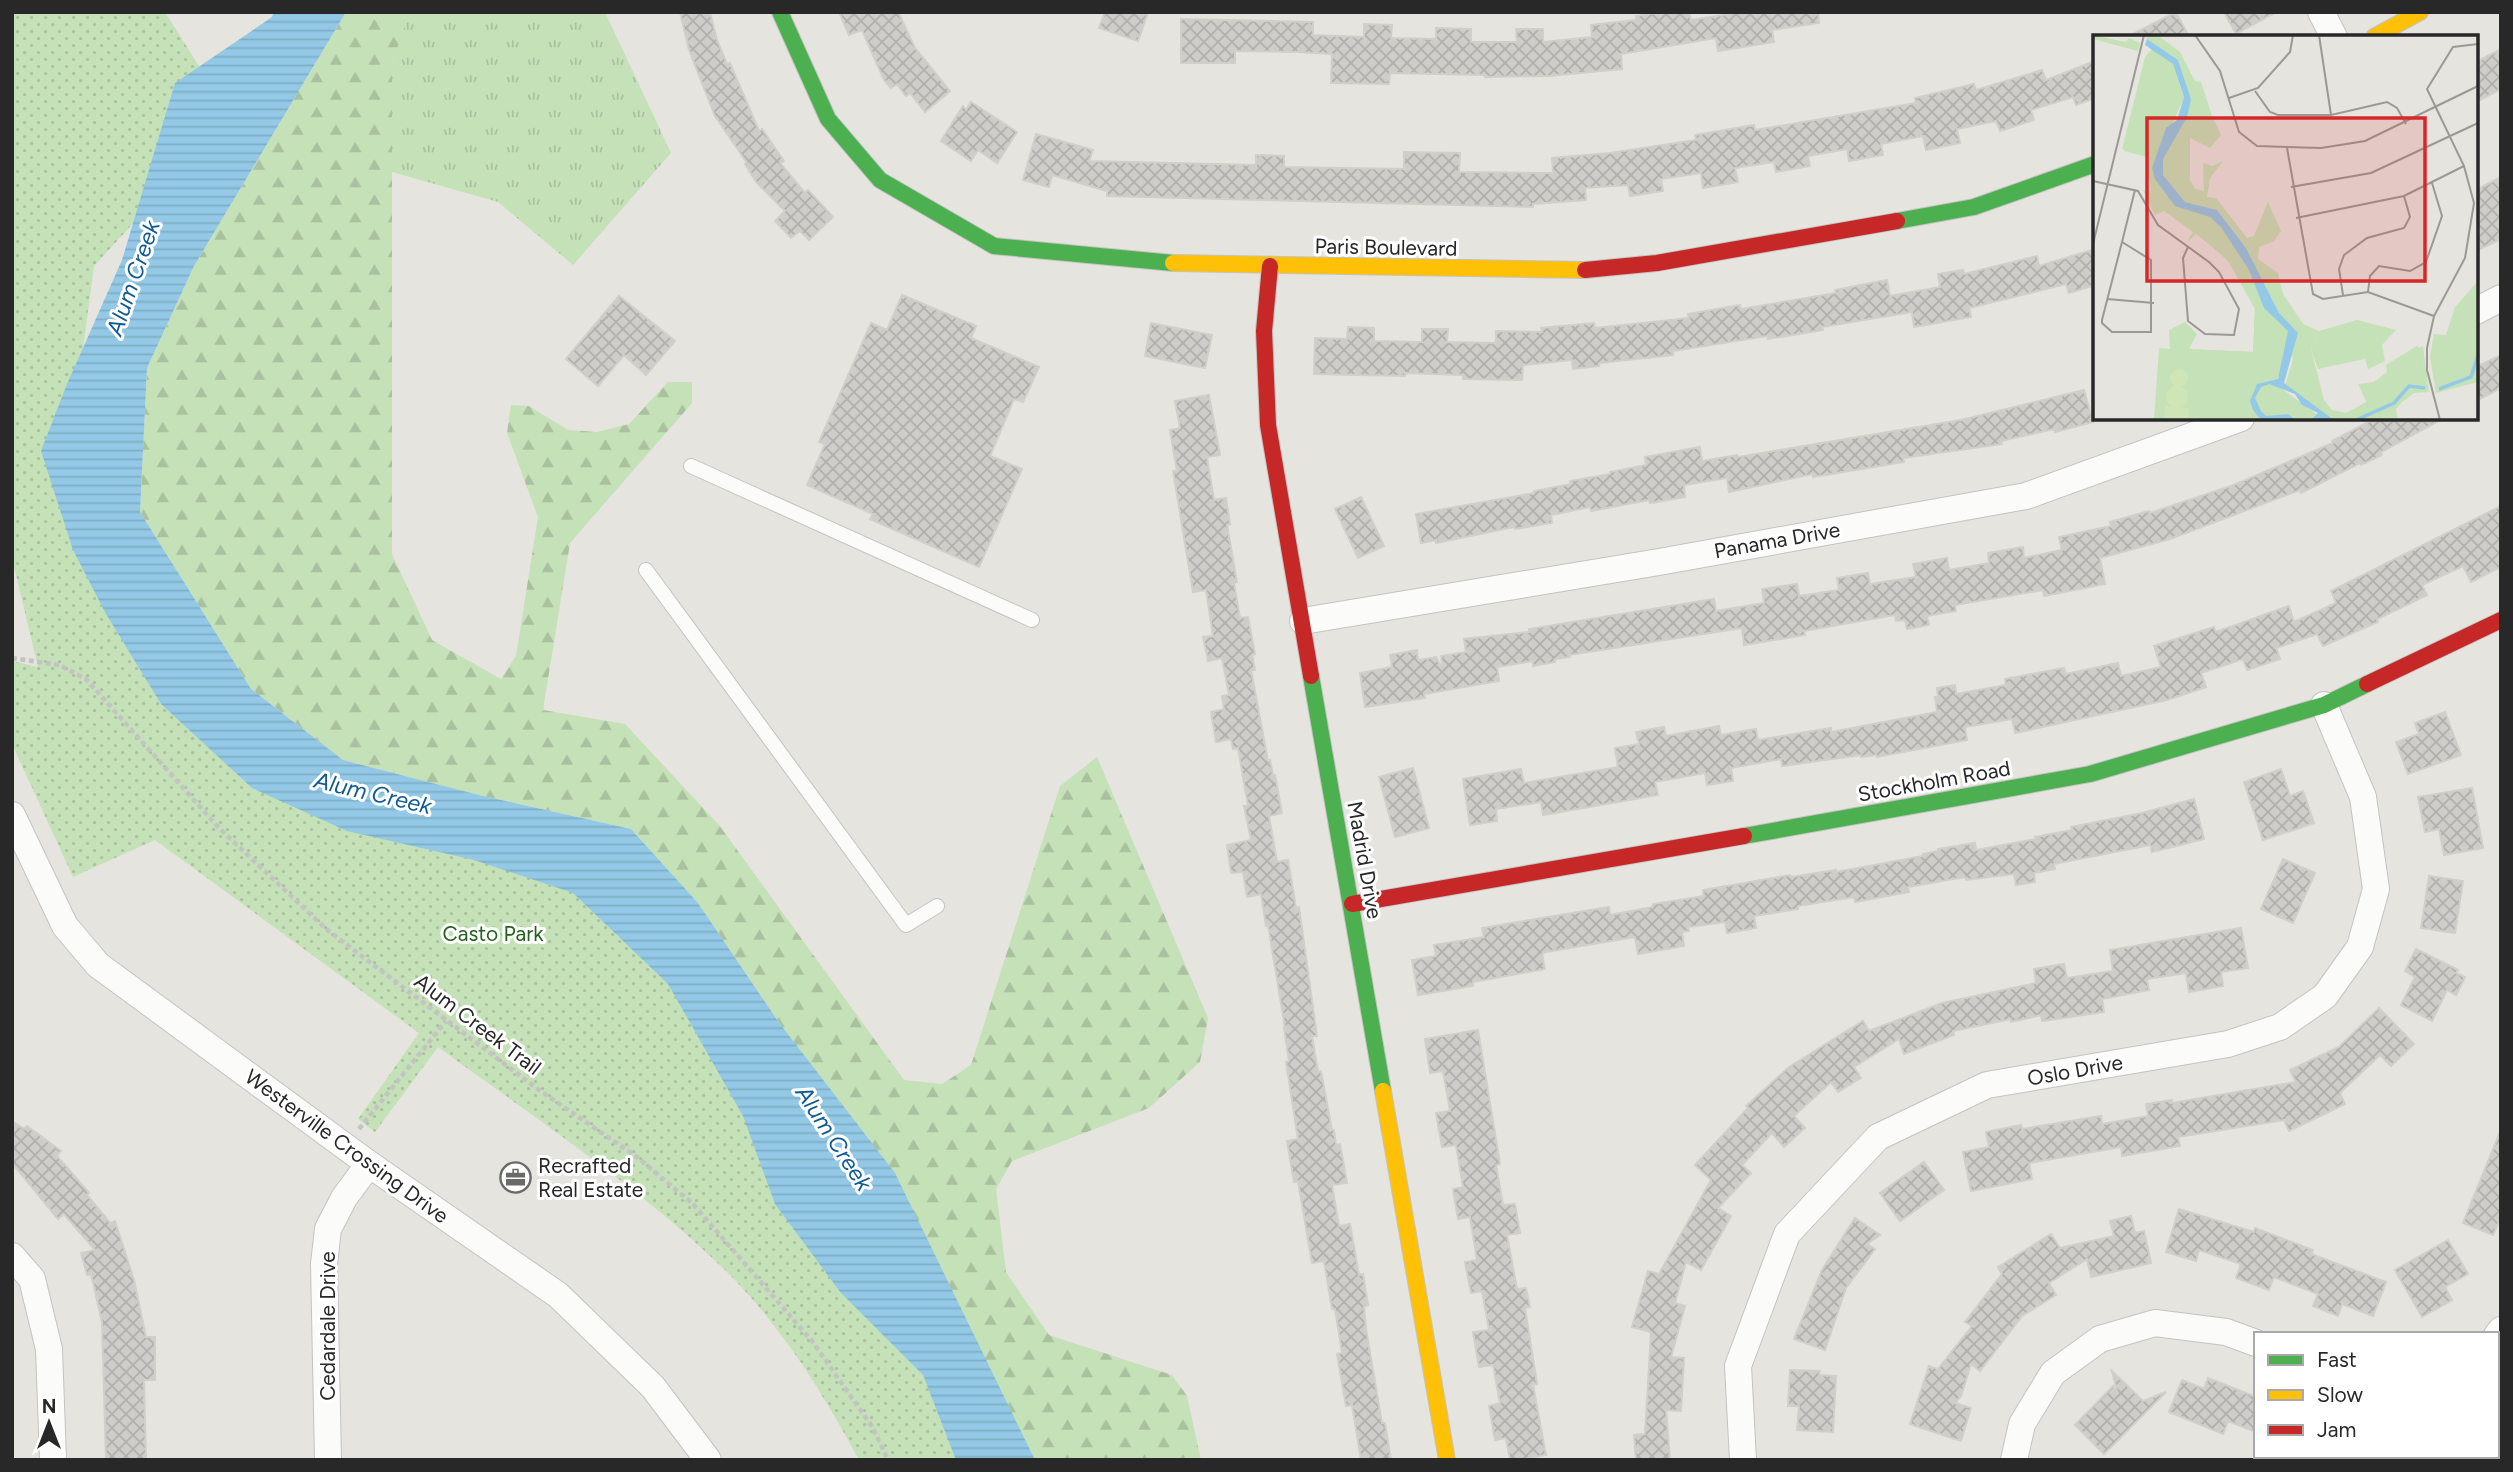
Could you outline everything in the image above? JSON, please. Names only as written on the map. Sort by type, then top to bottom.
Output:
[{"type":"street","name":"Paris Boulevard","points":[[780,12],[828,118],[880,180],[994,246],[1172,263],[1573,271],[1657,263],[1974,207],[2093,165]]},
{"type":"street","points":[[2321,12],[2333,35]]},
{"type":"street","points":[[2378,35],[2420,12]]},
{"type":"street","name":"Madrid Drive","points":[[1270,265],[1264,331],[1268,425],[1447,1460]]},
{"type":"street","points":[[2478,310],[2501,298]]},
{"type":"street","name":"Panama Drive","points":[[1303,621],[1659,562],[2026,496],[2235,420]]},
{"type":"street","name":"Stockholm Road","points":[[1352,904],[2090,774],[2324,705],[2501,620]]},
{"type":"street","name":"Oslo Drive","points":[[1743,1460],[1738,1366],[1787,1234],[1878,1137],[1987,1085],[2228,1044],[2280,1027],[2325,996],[2360,947],[2376,888],[2362,797],[2324,705]]},
{"type":"street","name":"Westerville Crossing Drive","points":[[12,815],[65,926],[98,965],[369,1164],[558,1295],[653,1387],[708,1460]]},
{"type":"street","name":"Cedardale Drive","points":[[328,1460],[324,1264],[328,1229],[344,1198],[369,1164]]},
{"type":"street","points":[[12,1256],[32,1279],[49,1349],[53,1460]]},
{"type":"street","points":[[2014,1460],[2022,1424],[2053,1373],[2099,1339],[2155,1323],[2226,1332],[2254,1342]]},
{"type":"lane","points":[[691,466],[1032,620]]},
{"type":"lane","points":[[646,570],[906,925],[937,906]]},
{"type":"path","name":"Alum Creek Trail","points":[[12,658],[59,664],[86,679],[218,827],[326,929],[539,1090],[637,1157],[693,1203],[812,1341],[873,1428],[888,1460]]},
{"type":"path","points":[[346,1147],[446,1021]]},
{"type":"green space","name":"Casto Park","points":[[12,12],[165,12],[231,117],[94,266],[68,461],[139,618],[368,789],[564,818],[980,1460],[859,1460],[799,1359],[764,1312],[724,1269],[691,1238],[621,1181],[438,1047],[375,1132],[358,1119],[419,1033],[155,840],[73,877],[12,744],[12,661],[38,667],[12,558]]},
{"type":"green space","points":[[346,12],[409,12],[392,65],[392,554],[432,640],[501,679],[516,656],[538,517],[507,433],[511,405],[529,406],[568,430],[597,432],[629,424],[668,382],[692,382],[692,403],[570,543],[543,710],[625,724],[719,825],[904,1080],[942,1084],[971,1065],[1060,786],[1097,757],[1208,1018],[1200,1062],[1149,1108],[1012,1161],[996,1189],[1006,1272],[1049,1335],[1172,1375],[1187,1396],[1201,1460],[1035,1460],[994,1378],[780,1024],[698,903],[631,829],[479,795],[343,760],[251,689],[140,512],[147,368],[194,266]]},
{"type":"green space","points":[[408,12],[605,12],[671,153],[573,265],[498,202],[392,172],[392,65]]},
{"type":"water","name":"Alum Creek","points":[[274,12],[346,12],[194,266],[147,368],[140,512],[251,689],[343,760],[479,795],[631,829],[698,903],[780,1024],[895,1173],[1035,1460],[956,1460],[923,1375],[841,1293],[775,1204],[743,1116],[668,984],[573,893],[474,860],[347,831],[252,788],[161,704],[106,614],[73,550],[41,451],[67,384],[122,260],[175,83],[272,17]]},
{"type":"building","points":[[680,12],[710,12],[717,40],[727,64],[730,63],[759,131],[762,129],[784,161],[780,163],[805,193],[808,190],[833,217],[809,240],[800,231],[791,238],[775,221],[785,211],[756,182],[745,164],[747,163],[715,116],[689,50]]},
{"type":"building","points":[[839,12],[902,12],[899,14],[915,48],[950,91],[925,112],[910,93],[906,96],[897,84],[891,88],[884,80],[862,30],[849,35]]},
{"type":"building","points":[[1105,12],[1148,12],[1138,41],[1099,28]]},
{"type":"building","points":[[1661,12],[1689,12],[1691,20],[1741,12],[1818,12],[1819,23],[1772,30],[1774,42],[1718,51],[1716,38],[1621,54],[1622,69],[1549,76],[1485,77],[1390,73],[1389,84],[1331,83],[1332,54],[1297,52],[1235,51],[1235,63],[1181,63],[1181,19],[1313,22],[1313,35],[1364,37],[1364,24],[1392,25],[1391,38],[1436,39],[1436,28],[1471,29],[1471,42],[1517,42],[1516,29],[1543,29],[1543,42],[1592,37],[1591,25],[1636,20],[1636,16]]},
{"type":"building","points":[[2176,12],[2188,35],[2131,35]]},
{"type":"building","points":[[2224,12],[2276,12],[2236,34]]},
{"type":"building","points":[[2501,49],[2501,89],[2478,101],[2478,61]]},
{"type":"building","points":[[2093,62],[2093,99],[2076,105],[2073,97],[2031,110],[2034,120],[2000,131],[1996,121],[1957,129],[1960,143],[1926,150],[1923,136],[1881,144],[1883,155],[1849,161],[1847,149],[1808,156],[1810,166],[1776,172],[1774,162],[1735,168],[1738,182],[1703,188],[1701,173],[1661,179],[1663,191],[1630,196],[1628,185],[1585,188],[1586,200],[1533,204],[1533,207],[1107,196],[1107,191],[1052,175],[1049,187],[1023,180],[1036,134],[1093,150],[1089,161],[1256,165],[1256,155],[1284,156],[1284,167],[1404,169],[1404,152],[1460,153],[1459,172],[1553,173],[1552,158],[1610,153],[1696,140],[1695,135],[1754,125],[1755,130],[1916,103],[1915,98],[1974,84],[1976,90],[2042,70],[2046,80]]},
{"type":"building","points":[[971,102],[1017,132],[997,163],[978,150],[971,161],[941,141],[963,106],[966,110]]},
{"type":"building","points":[[2501,177],[2501,239],[2478,250],[2478,189]]},
{"type":"building","points":[[2093,250],[2093,286],[2069,293],[2066,284],[1969,308],[1971,317],[1914,327],[1912,312],[1768,339],[1767,336],[1673,351],[1673,355],[1599,363],[1599,366],[1573,369],[1572,360],[1523,365],[1522,380],[1463,379],[1463,375],[1405,373],[1405,376],[1314,374],[1315,338],[1347,339],[1348,327],[1374,328],[1374,341],[1422,342],[1422,329],[1448,329],[1447,342],[1496,343],[1496,331],[1542,332],[1541,328],[1594,323],[1595,328],[1689,318],[1688,314],[1740,305],[1741,309],[1836,293],[1835,290],[1887,280],[1890,296],[1940,287],[1938,274],[1963,270],[1964,274],[2037,256],[2039,266]]},
{"type":"building","points":[[902,295],[976,326],[971,338],[1039,367],[1023,402],[1014,399],[990,456],[1022,469],[979,567],[870,519],[873,514],[807,485],[825,444],[819,442],[871,323],[887,330]]},
{"type":"building","points":[[619,296],[675,341],[646,375],[624,355],[598,386],[566,359]]},
{"type":"building","points":[[1151,323],[1212,335],[1205,368],[1145,356]]},
{"type":"building","points":[[2501,355],[2501,388],[2478,400],[2478,366]]},
{"type":"building","points":[[2084,390],[2093,422],[2055,432],[2054,429],[2001,441],[2002,444],[1903,458],[1904,462],[1813,477],[1813,474],[1729,492],[1727,478],[1684,485],[1685,497],[1650,503],[1649,500],[1591,511],[1590,507],[1551,515],[1552,523],[1514,527],[1436,543],[1436,540],[1421,543],[1416,514],[1571,484],[1570,481],[1646,465],[1645,457],[1700,447],[1702,461],[1738,457],[1961,420]]},
{"type":"building","points":[[1209,395],[1220,455],[1207,457],[1214,500],[1226,498],[1230,524],[1227,525],[1240,618],[1248,617],[1255,654],[1252,655],[1255,670],[1251,670],[1268,761],[1270,760],[1275,775],[1282,813],[1269,816],[1277,862],[1288,860],[1296,908],[1299,907],[1317,1036],[1312,1036],[1318,1072],[1321,1071],[1332,1130],[1336,1145],[1340,1144],[1347,1183],[1332,1185],[1339,1226],[1350,1224],[1359,1275],[1363,1274],[1368,1305],[1364,1306],[1366,1329],[1391,1460],[1361,1460],[1352,1405],[1346,1406],[1337,1354],[1342,1353],[1335,1309],[1332,1309],[1324,1261],[1312,1263],[1298,1181],[1294,1182],[1287,1141],[1298,1139],[1286,1062],[1289,1061],[1285,1028],[1268,925],[1266,926],[1261,894],[1247,897],[1243,872],[1231,873],[1227,845],[1251,840],[1244,806],[1248,806],[1238,748],[1233,749],[1231,739],[1216,742],[1211,712],[1224,709],[1222,696],[1229,695],[1222,658],[1208,661],[1203,637],[1213,636],[1206,590],[1193,592],[1173,471],[1177,471],[1170,430],[1180,428],[1175,401]]},
{"type":"building","points":[[2372,420],[2440,420],[2381,452],[2382,455],[2361,465],[2360,463],[2301,493],[2300,490],[2170,539],[2100,558],[2105,584],[2044,596],[2043,590],[1955,605],[1956,611],[1927,616],[1929,625],[1907,629],[1905,620],[1896,621],[1895,615],[1744,645],[1742,628],[1569,655],[1570,657],[1555,659],[1555,662],[1533,666],[1533,661],[1497,667],[1499,681],[1424,694],[1425,698],[1365,707],[1360,673],[1392,667],[1390,655],[1417,650],[1418,660],[1436,657],[1440,665],[1441,656],[1466,652],[1464,639],[1529,632],[1529,629],[1714,599],[1716,611],[1764,603],[1762,589],[1797,584],[1799,596],[1839,590],[1837,578],[1868,573],[1870,584],[1916,577],[1913,564],[1947,558],[1949,570],[1989,563],[1988,553],[2023,547],[2024,558],[2062,550],[2059,537],[2111,526],[2110,522],[2149,511],[2150,513],[2231,486],[2333,443],[2332,441]]},
{"type":"building","points":[[1361,497],[1384,546],[1358,558],[1335,509]]},
{"type":"building","points":[[2501,506],[2501,567],[2471,582],[2463,566],[2422,585],[2427,595],[2377,619],[2378,622],[2323,646],[2317,634],[2276,648],[2280,659],[2247,670],[2243,659],[2201,673],[2206,687],[2167,700],[2015,733],[2012,719],[1965,727],[1967,740],[1877,757],[1861,755],[1782,766],[1781,759],[1731,768],[1733,781],[1707,785],[1705,773],[1655,782],[1658,795],[1543,815],[1541,802],[1496,809],[1497,821],[1470,825],[1463,779],[1521,769],[1524,783],[1618,767],[1615,748],[1639,744],[1636,732],[1664,727],[1666,736],[1719,726],[1721,735],[1756,729],[1758,740],[1831,728],[1831,732],[1937,712],[1937,688],[1955,685],[1956,694],[2006,685],[2005,679],[2064,668],[2066,674],[2118,663],[2121,676],[2161,667],[2154,646],[2214,627],[2216,632],[2289,606],[2294,622],[2336,603],[2331,591]]},
{"type":"building","points":[[2445,712],[2461,755],[2408,774],[2396,742],[2419,734],[2415,723]]},
{"type":"building","points":[[1413,768],[1429,828],[1395,837],[1379,777]]},
{"type":"building","points":[[2281,769],[2290,796],[2303,791],[2314,823],[2263,840],[2244,782]]},
{"type":"building","points":[[2472,788],[2483,848],[2444,855],[2439,829],[2425,832],[2418,797]]},
{"type":"building","points":[[2194,799],[2204,839],[2152,852],[2150,845],[2054,864],[2055,869],[2034,873],[2035,882],[2016,885],[2014,874],[1966,880],[1965,877],[1908,887],[1909,892],[1855,902],[1854,897],[1798,906],[1798,909],[1754,916],[1756,928],[1727,933],[1725,922],[1688,927],[1689,931],[1682,932],[1684,946],[1638,954],[1635,937],[1546,952],[1542,954],[1545,969],[1473,982],[1473,986],[1418,995],[1412,960],[1436,956],[1434,945],[1484,937],[1482,928],[1609,907],[1610,915],[1653,907],[1653,904],[1704,896],[1703,890],[1790,875],[1836,872],[1923,856],[1938,849],[1975,843],[1976,850],[2036,839],[2035,837],[2072,830],[2071,827],[2142,813]]},
{"type":"building","points":[[2283,859],[2315,873],[2293,923],[2261,909]]},
{"type":"building","points":[[2429,876],[2463,881],[2455,933],[2421,928]]},
{"type":"building","points":[[2241,928],[2248,968],[2221,972],[2223,986],[2189,992],[2186,973],[2147,979],[2149,990],[2102,999],[2104,1012],[2042,1021],[2041,1015],[1953,1031],[1954,1035],[1904,1054],[1899,1039],[1854,1067],[1861,1078],[1838,1092],[1831,1082],[1794,1116],[1805,1128],[1784,1147],[1772,1133],[1742,1165],[1751,1173],[1718,1208],[1731,1216],[1701,1270],[1686,1262],[1675,1303],[1685,1306],[1671,1357],[1684,1358],[1681,1411],[1666,1410],[1670,1460],[1636,1460],[1634,1435],[1645,1434],[1651,1332],[1632,1327],[1648,1271],[1659,1274],[1711,1180],[1695,1165],[1748,1108],[1746,1106],[1789,1067],[1863,1021],[1869,1031],[1942,1003],[2036,983],[2034,969],[2064,964],[2067,978],[2113,971],[2110,950]]},
{"type":"building","points":[[2416,949],[2458,970],[2456,973],[2465,977],[2456,995],[2447,990],[2432,1021],[2401,1005],[2415,977],[2405,971]]},
{"type":"building","points":[[2379,1008],[2414,1044],[2391,1066],[2380,1055],[2340,1093],[2345,1104],[2289,1131],[2284,1120],[2178,1137],[2180,1146],[2122,1156],[2121,1147],[2029,1163],[2032,1179],[1971,1191],[1963,1152],[1989,1147],[1986,1132],[2021,1125],[2022,1129],[2101,1116],[2102,1124],[2148,1116],[2146,1104],[2172,1100],[2172,1103],[2296,1082],[2290,1070],[2339,1047]]},
{"type":"building","points":[[1478,1030],[1500,1164],[1496,1165],[1503,1205],[1515,1204],[1520,1233],[1507,1235],[1517,1289],[1526,1288],[1530,1307],[1525,1308],[1537,1384],[1533,1385],[1546,1455],[1519,1460],[1510,1460],[1506,1438],[1495,1440],[1489,1406],[1500,1403],[1493,1365],[1479,1367],[1473,1332],[1489,1330],[1482,1291],[1471,1293],[1465,1262],[1477,1260],[1470,1217],[1458,1219],[1453,1189],[1463,1187],[1456,1145],[1442,1147],[1436,1113],[1450,1111],[1443,1071],[1430,1073],[1425,1039]]},
{"type":"building","points":[[12,1121],[24,1129],[27,1126],[61,1151],[57,1156],[89,1193],[87,1195],[110,1223],[115,1221],[134,1280],[146,1337],[155,1337],[155,1380],[144,1380],[146,1460],[106,1460],[102,1322],[91,1274],[87,1275],[81,1253],[95,1250],[64,1214],[58,1219],[12,1163]]},
{"type":"building","points":[[2500,1132],[2501,1217],[2493,1235],[2463,1223]]},
{"type":"building","points":[[1924,1162],[1944,1190],[1900,1221],[1880,1193]]},
{"type":"building","points":[[2179,1209],[2254,1232],[2255,1228],[2313,1250],[2311,1254],[2386,1282],[2373,1316],[2342,1304],[2338,1316],[2313,1306],[2318,1294],[2274,1277],[2269,1290],[2236,1278],[2241,1264],[2199,1250],[2196,1261],[2166,1252]]},
{"type":"building","points":[[2131,1216],[2135,1233],[2144,1231],[2151,1263],[2091,1277],[2087,1259],[2049,1283],[2056,1295],[2022,1316],[1980,1371],[1971,1364],[1961,1396],[1955,1403],[1971,1408],[1961,1441],[1910,1424],[1929,1366],[1938,1369],[1972,1326],[1965,1322],[2002,1274],[1998,1267],[2051,1234],[2060,1248],[2114,1236],[2110,1221]]},
{"type":"building","points":[[1855,1218],[1880,1235],[1867,1244],[1875,1249],[1846,1288],[1825,1350],[1794,1339],[1822,1270]]},
{"type":"building","points":[[2448,1240],[2468,1274],[2445,1287],[2452,1300],[2422,1317],[2395,1270]]},
{"type":"building","points":[[1790,1370],[1820,1371],[1819,1375],[1836,1376],[1833,1432],[1797,1430],[1799,1406],[1788,1406]]},
{"type":"building","points":[[2112,1371],[2143,1401],[2166,1392],[2104,1454],[2075,1425],[2113,1386],[2117,1392]]},
{"type":"building","points":[[2208,1378],[2254,1396],[2254,1431],[2228,1421],[2223,1434],[2169,1412],[2182,1380],[2204,1389]]},
{"type":"traffic: fast","points":[[780,12],[828,119],[880,180],[994,246],[1173,263]]},
{"type":"traffic: fast","points":[[1897,221],[1974,207],[2093,165]]},
{"type":"traffic: fast","points":[[1311,676],[1383,1091]]},
{"type":"traffic: fast","points":[[1744,836],[2090,774],[2324,705],[2367,684]]},
{"type":"traffic: slow","points":[[2378,35],[2420,12]]},
{"type":"traffic: slow","points":[[1173,263],[1585,270]]},
{"type":"traffic: slow","points":[[1383,1091],[1447,1460]]},
{"type":"traffic: jam","points":[[1585,270],[1657,263],[1897,221]]},
{"type":"traffic: jam","points":[[1270,266],[1264,331],[1268,425],[1311,676]]},
{"type":"traffic: jam","points":[[2367,684],[2501,620]]},
{"type":"traffic: jam","points":[[1352,904],[1744,836]]},
{"type":"place","name":"Recrafted Real Estate","points":[[515,1177]]}]
